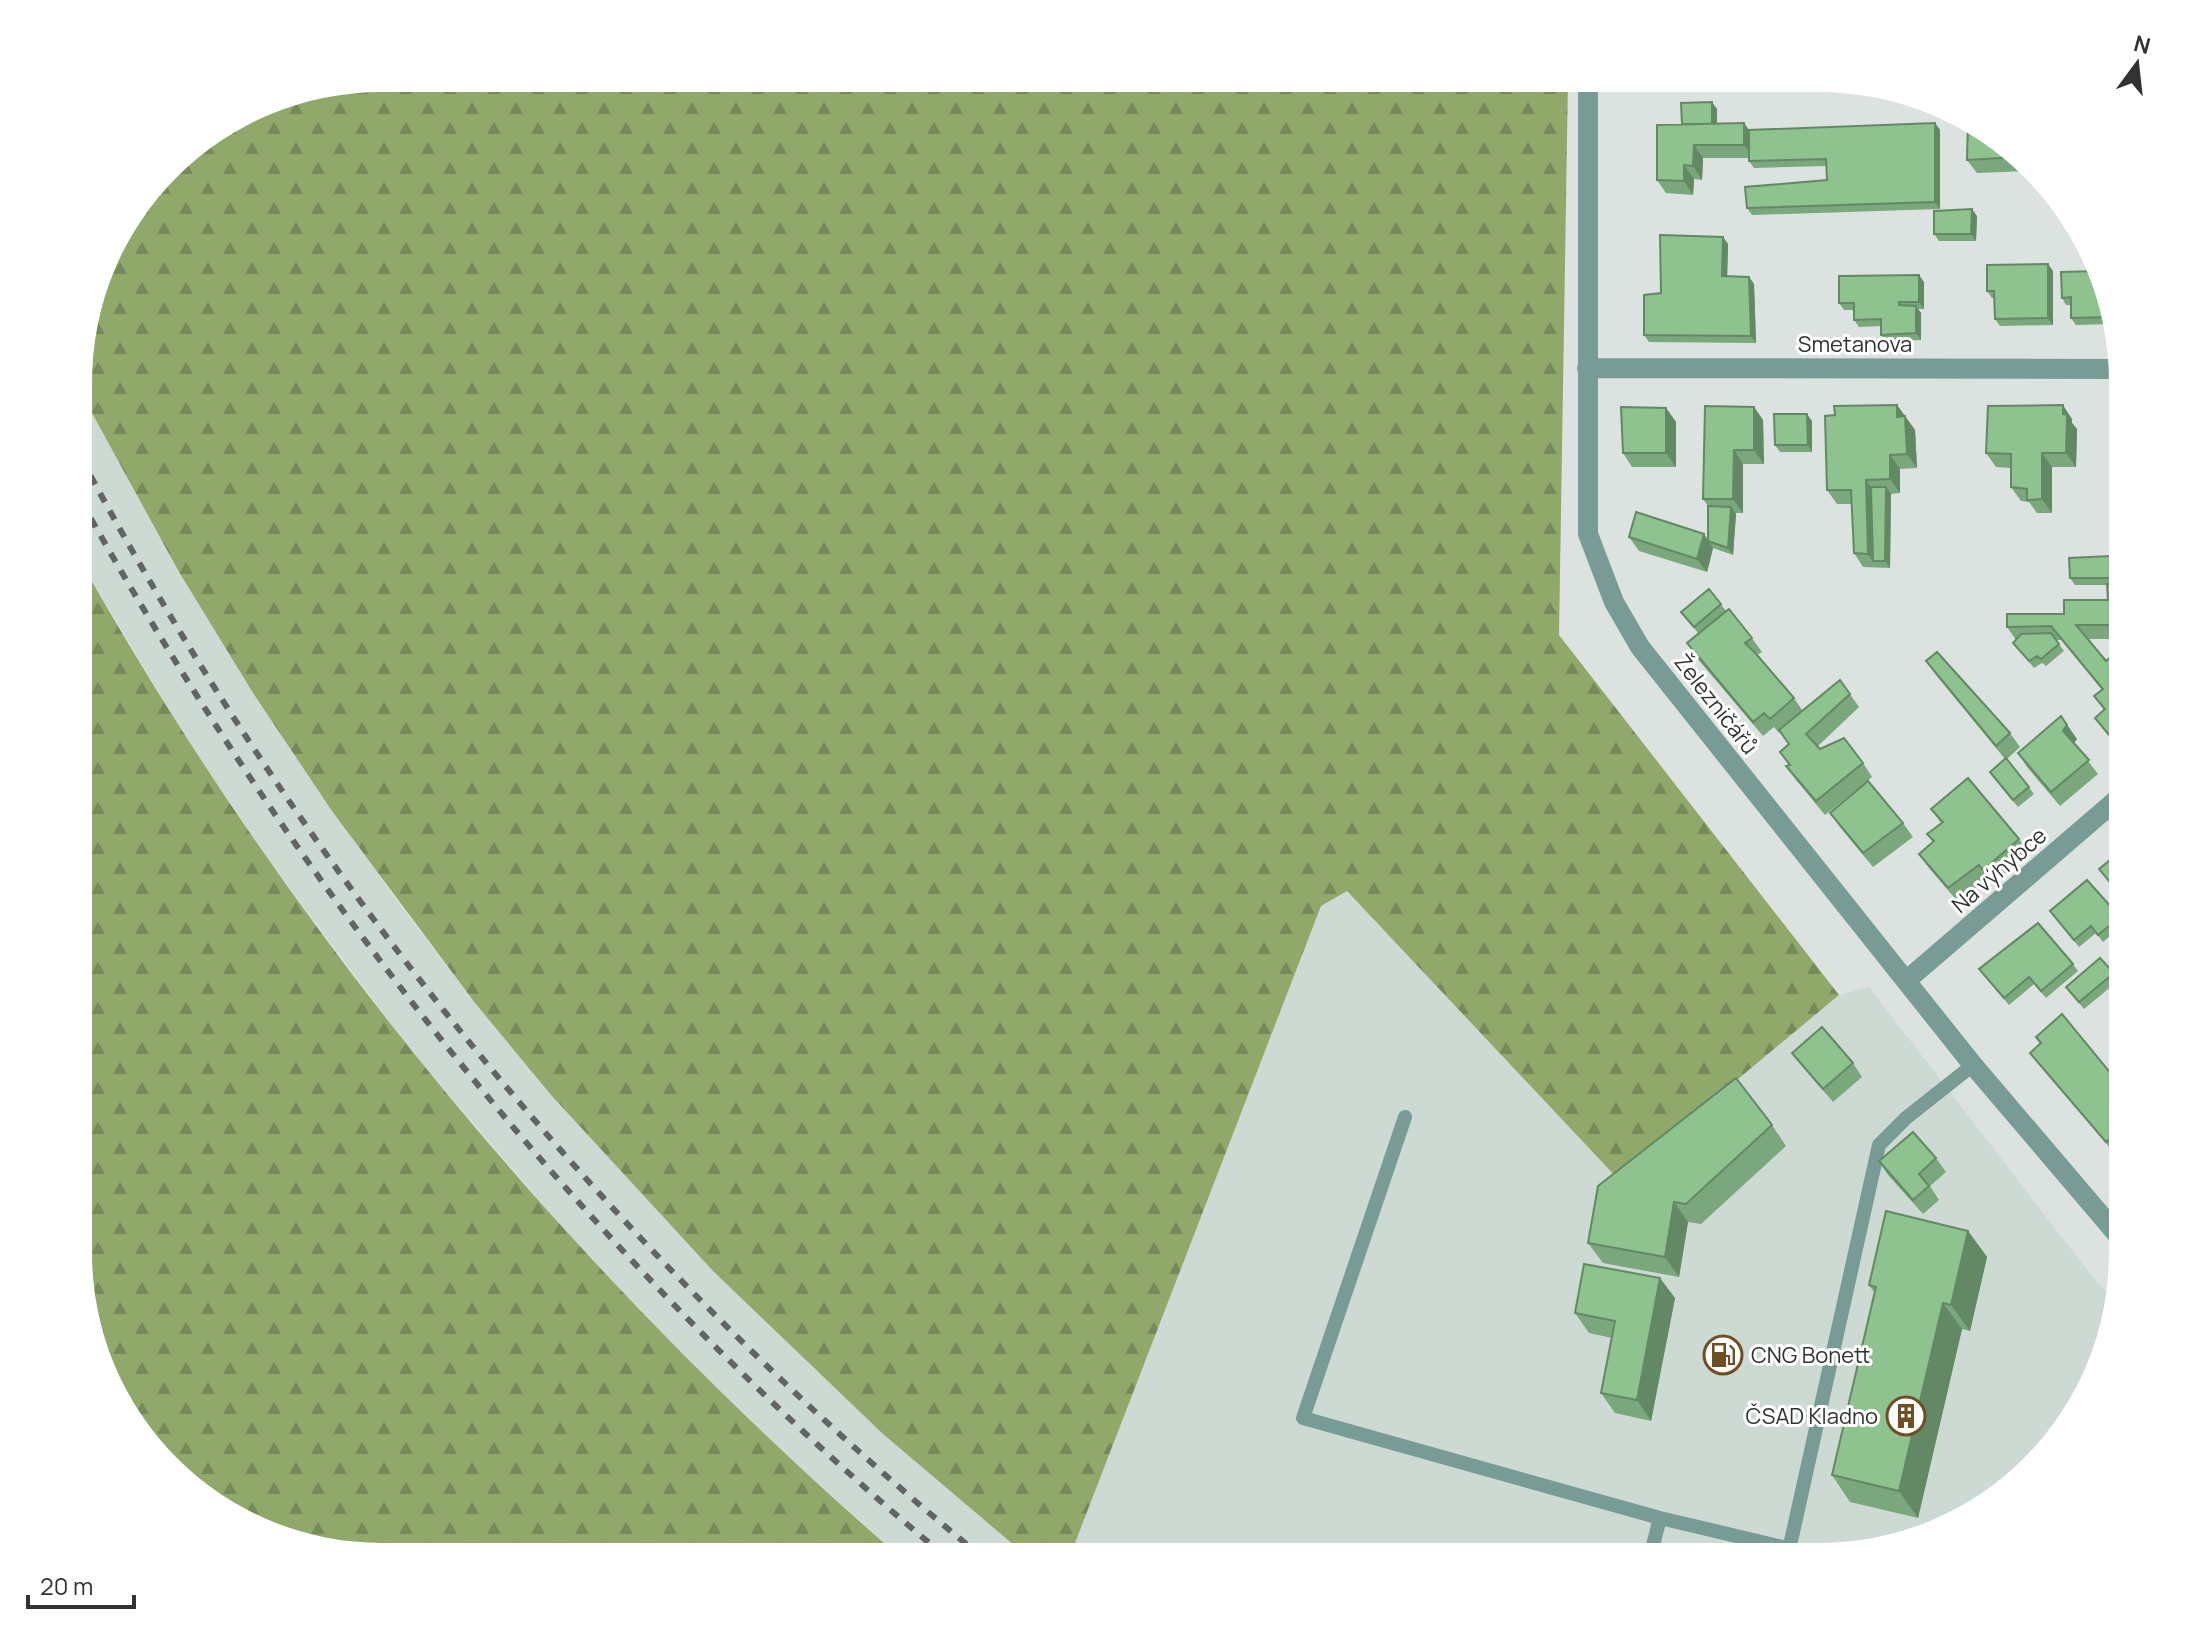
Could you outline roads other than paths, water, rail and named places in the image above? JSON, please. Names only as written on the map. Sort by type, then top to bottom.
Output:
[{"type":"street","name":"Železničářů","points":[[1588,92],[1588,534],[1614,602],[1640,647],[1973,1065],[2109,1225]]},
{"type":"street","name":"Smetanova","points":[[1587,368],[2108,369]]},
{"type":"street","name":"Na výhybce","points":[[1907,980],[2109,806]]},
{"type":"lane","points":[[1791,1543],[1879,1145],[1906,1118],[1973,1065]]},
{"type":"lane","points":[[1405,1117],[1303,1418],[1660,1518],[1761,1543]]},
{"type":"lane","points":[[1654,1543],[1660,1518]]},
{"type":"railway","points":[[92,477],[169,613],[264,764],[367,911],[477,1052],[594,1187],[717,1317],[847,1440],[966,1543]]},
{"type":"railway","points":[[92,520],[168,649],[261,793],[360,933],[465,1069],[576,1199],[693,1324],[817,1444],[930,1543]]},
{"type":"place","name":"CNG Bonett","points":[[1723,1355]]},
{"type":"place","name":"ČSAD Kladno","points":[[1906,1416]]}]
